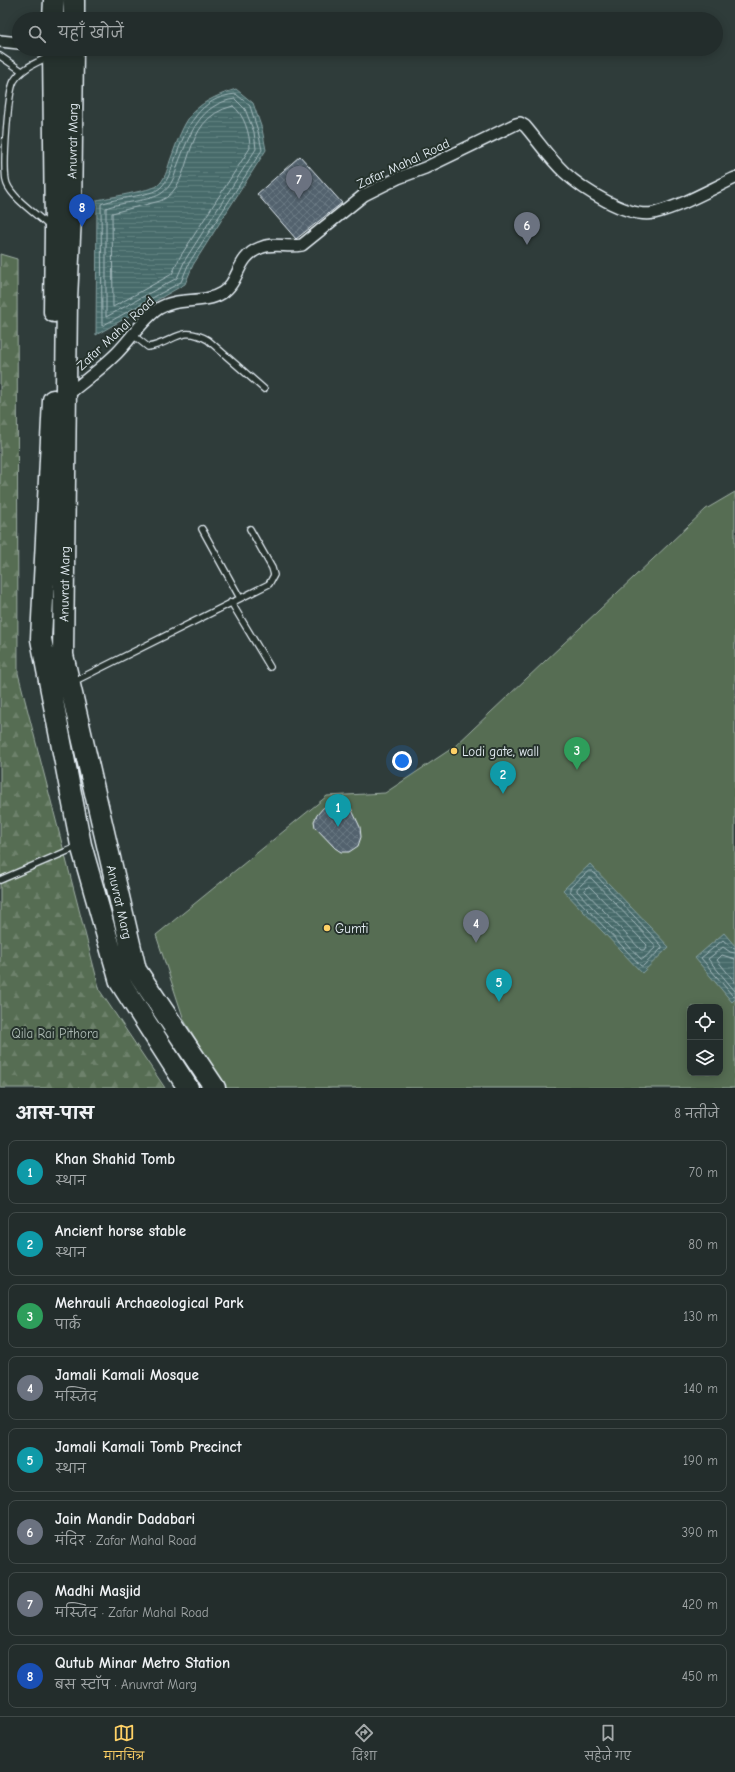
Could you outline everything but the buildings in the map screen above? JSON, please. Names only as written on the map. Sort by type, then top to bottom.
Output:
[{"type":"highway","points":[[53,12],[54,0]]},
{"type":"highway","points":[[74,0],[74,12]]},
{"type":"highway","name":"Anuvrat Marg","points":[[53,56],[55,231],[54,371],[49,509],[41,639],[81,845],[120,982],[188,1088]]},
{"type":"highway","name":"Anuvrat Marg","points":[[73,56],[66,396],[63,655],[136,970],[215,1088]]},
{"type":"street","points":[[0,41],[12,42]]},
{"type":"street","name":"Zafar Mahal Road","points":[[66,396],[109,361],[158,309],[167,304],[211,298],[225,292],[230,286],[242,260],[249,254],[260,248],[271,245],[292,247],[302,245],[364,195],[398,178],[425,168],[516,124],[520,123],[524,126],[557,165],[573,180],[622,208],[638,213],[652,213],[670,207],[735,178]]},
{"type":"lane","points":[[0,56],[22,70]]},
{"type":"lane","points":[[46,56],[22,70],[11,86],[6,146],[7,184],[22,202],[55,231]]},
{"type":"lane","points":[[0,186],[7,184]]},
{"type":"lane","points":[[133,335],[148,347],[186,333],[198,335],[208,340],[264,389]]},
{"type":"lane","points":[[202,529],[240,598]]},
{"type":"lane","points":[[69,684],[269,584],[274,575],[250,529]]},
{"type":"lane","points":[[231,602],[270,667]]},
{"type":"lane","points":[[0,880],[81,845]]},
{"type":"green space","name":"Qila Rai Pithora","points":[[0,254],[17,259],[18,673],[100,991],[165,1088],[0,1088]]},
{"type":"green space","points":[[735,492],[735,1088],[226,1088],[184,1020],[156,935],[327,796],[385,793],[454,747],[706,509]]},
{"type":"water","points":[[236,89],[253,103],[262,129],[266,150],[193,265],[185,284],[96,335],[97,200],[138,192],[153,188],[160,184],[167,171],[181,133],[192,114],[209,100]]},
{"type":"water","points":[[590,864],[669,947],[642,973],[563,890]]},
{"type":"water","points":[[724,933],[735,946],[735,999],[732,1002],[695,958]]},
{"type":"place","name":"Madhi Masjid","points":[[299,199]]},
{"type":"place","name":"Qutub Minar Metro Station","points":[[82,227]]},
{"type":"place","name":"Jain Mandir Dadabari","points":[[527,245]]},
{"type":"place","name":"Lodi gate, wall","points":[[454,751]]},
{"type":"place","name":"Mehrauli Archaeological Park","points":[[577,770]]},
{"type":"place","name":"Ancient horse stable","points":[[503,794]]},
{"type":"place","name":"Khan Shahid Tomb","points":[[338,827]]},
{"type":"place","name":"Gumti","points":[[327,928]]},
{"type":"place","name":"Jamali Kamali Mosque","points":[[476,943]]},
{"type":"place","name":"Jamali Kamali Tomb Precinct","points":[[499,1002]]}]
